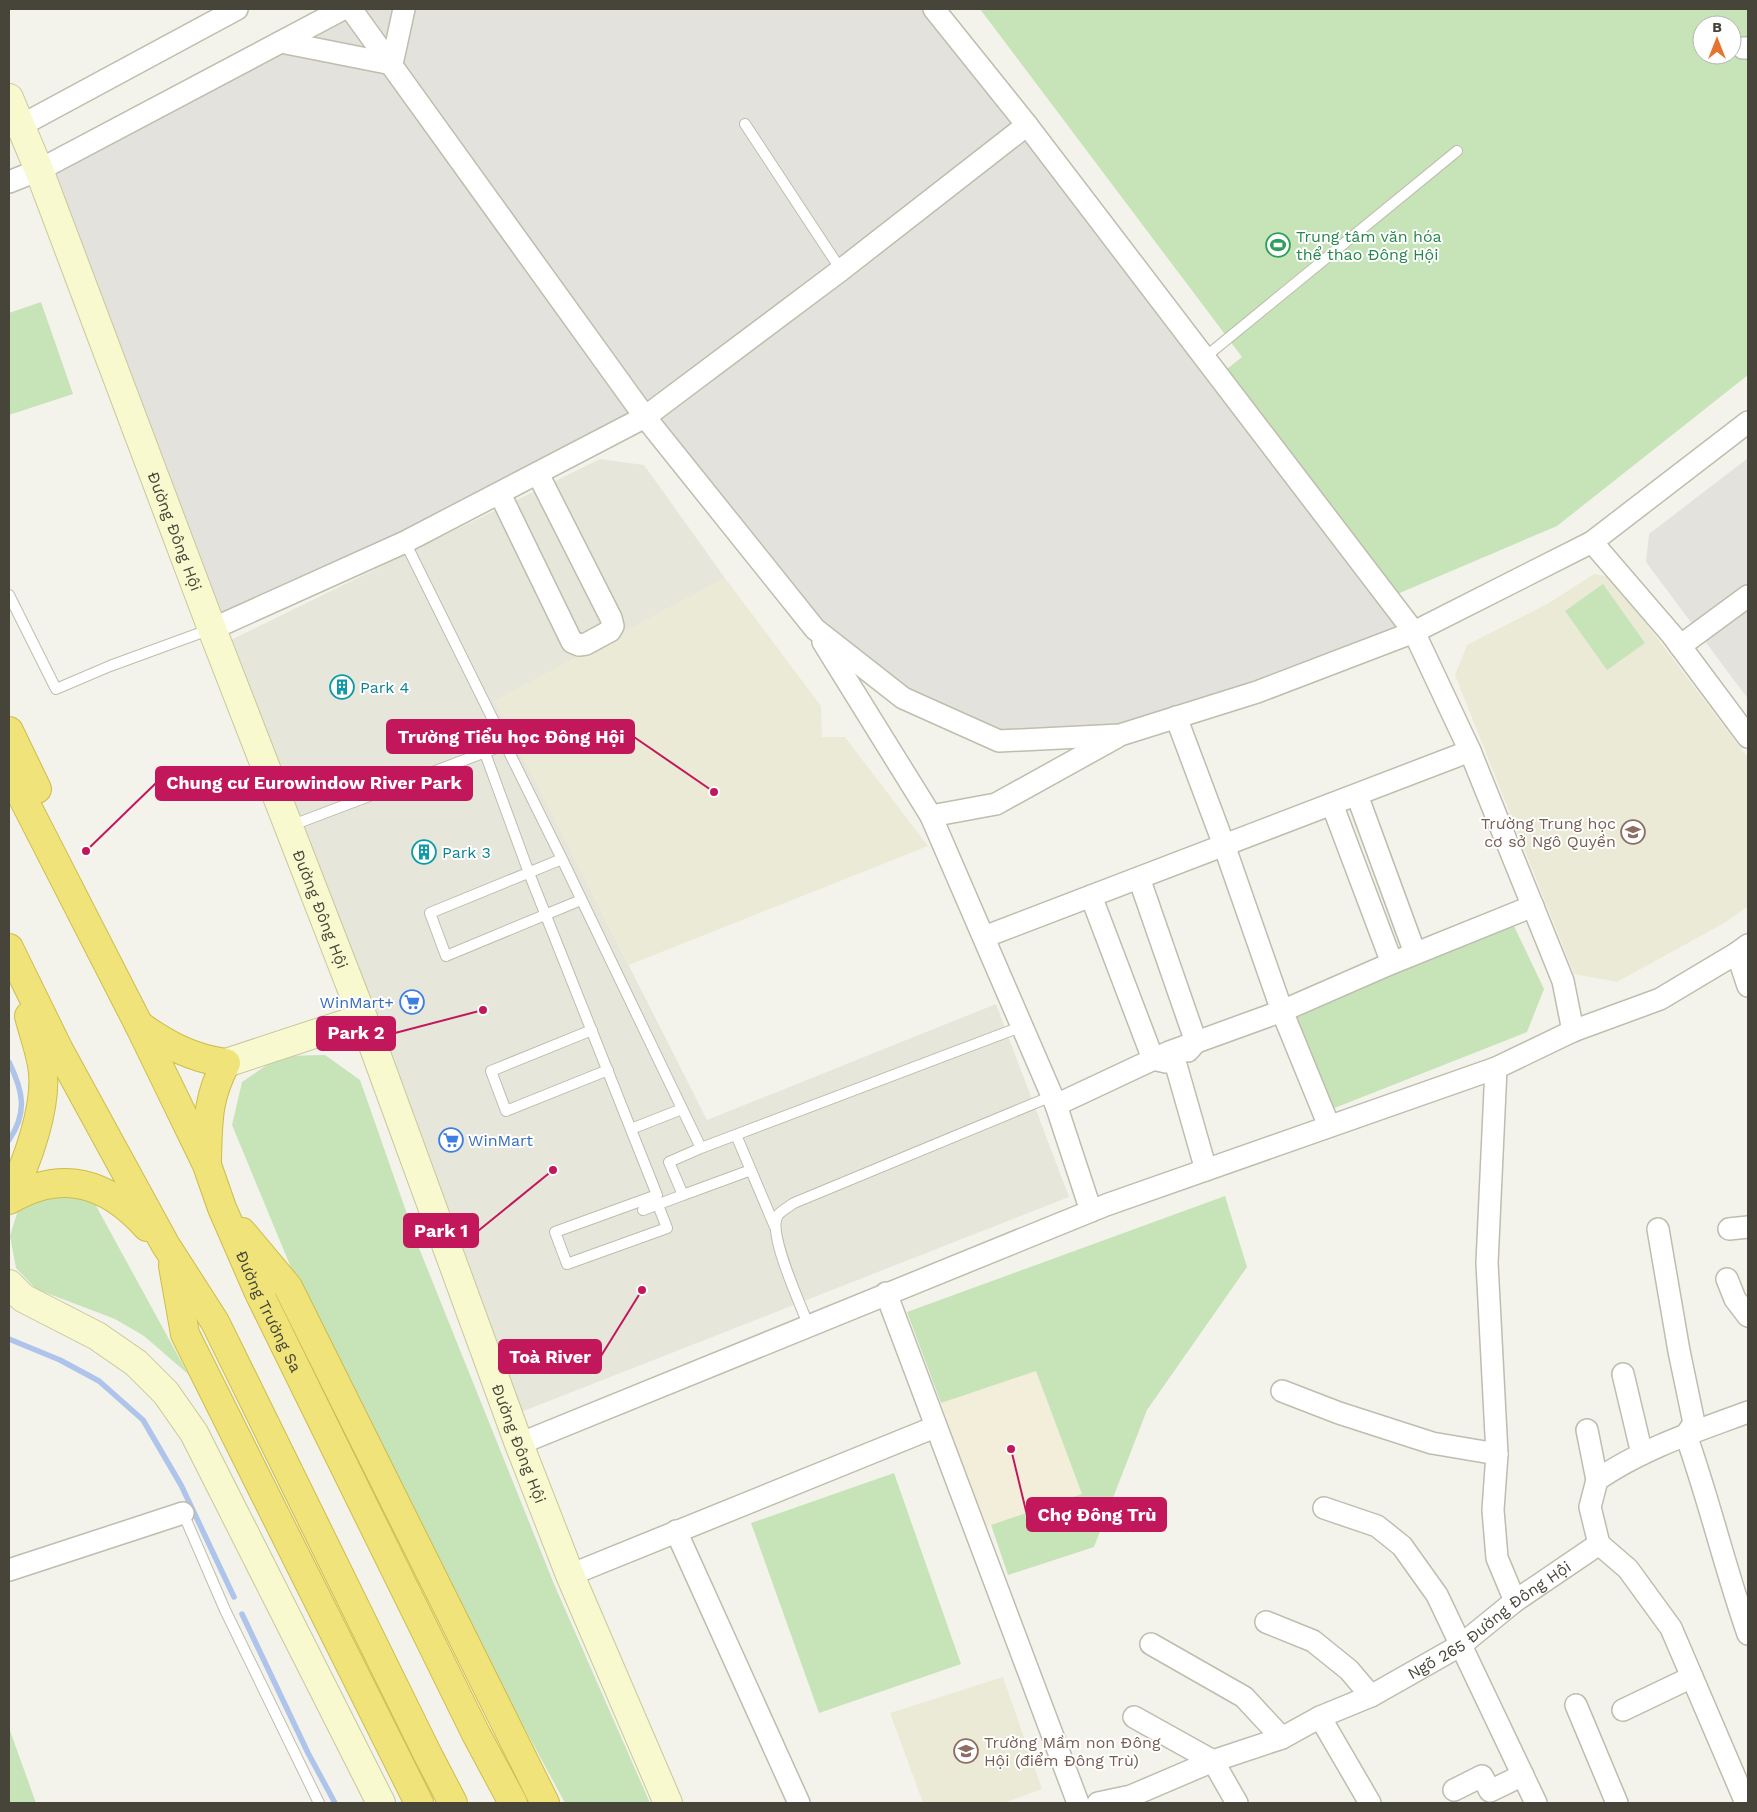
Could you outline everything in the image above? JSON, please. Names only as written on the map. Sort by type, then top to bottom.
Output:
[{"type":"highway","points":[[9,731],[70,852],[68,887]]},
{"type":"highway","name":"Đường Trường Sa","points":[[9,771],[139,1025],[207,1165],[222,1208],[259,1293],[476,1734],[513,1803]]},
{"type":"highway","points":[[9,1199],[30,1150],[42,1095],[43,1076],[43,1066],[10,951]]},
{"type":"highway","points":[[10,951],[60,1050],[172,1255],[215,1322],[453,1803]]},
{"type":"highway","points":[[139,1025],[169,1045],[189,1055],[226,1063],[217,1079],[210,1100],[207,1165]]},
{"type":"highway","points":[[9,1199],[26,1190],[47,1184],[72,1183],[94,1188],[113,1196],[126,1206],[172,1255],[184,1334],[418,1803]]},
{"type":"highway","points":[[222,1208],[288,1287],[545,1803]]},
{"type":"street","points":[[20,126],[237,9]]},
{"type":"street","points":[[9,182],[38,170],[342,9]]},
{"type":"street","points":[[351,9],[645,417],[814,628],[930,816],[1054,1100],[1091,1211]]},
{"type":"street","points":[[392,64],[404,9]]},
{"type":"street","points":[[934,9],[1027,125],[1414,632],[1470,751],[1563,981],[1573,1031]]},
{"type":"street","points":[[281,42],[392,64]]},
{"type":"street","name":"Đường Đông Hội","points":[[9,98],[363,1018],[519,1444],[570,1575],[668,1803]]},
{"type":"street","points":[[212,628],[405,542],[645,417],[841,270],[1027,125]]},
{"type":"street","points":[[930,816],[996,804],[1120,735],[1257,692],[1414,632],[1592,542],[1748,422]]},
{"type":"street","points":[[500,494],[572,642],[586,644],[610,631],[613,626],[611,618],[538,474]]},
{"type":"street","points":[[1592,542],[1680,646],[1748,737]]},
{"type":"street","points":[[1680,646],[1748,596]]},
{"type":"street","points":[[814,628],[903,698],[998,741],[1120,735]]},
{"type":"street","points":[[1176,717],[1224,845],[1282,1011],[1330,1126]]},
{"type":"street","points":[[984,937],[1470,751]]},
{"type":"street","points":[[1357,795],[1415,953]]},
{"type":"street","points":[[1332,804],[1392,963]]},
{"type":"street","points":[[1139,878],[1196,1042]]},
{"type":"street","points":[[1091,896],[1153,1059]]},
{"type":"street","points":[[1054,1100],[1196,1042],[1282,1011],[1415,953],[1533,906]]},
{"type":"street","points":[[519,1444],[1091,1211],[1496,1068],[1573,1031],[1660,999],[1743,949],[1748,986]]},
{"type":"street","points":[[226,1063],[363,1018]]},
{"type":"street","points":[[1176,1065],[1196,1042]]},
{"type":"street","points":[[1153,1059],[1176,1065]]},
{"type":"street","points":[[1176,1065],[1206,1170]]},
{"type":"street","points":[[1496,1068],[1486,1263],[1497,1454],[1493,1510],[1497,1558],[1515,1601]]},
{"type":"street","points":[[1658,1229],[1694,1423],[1686,1434]]},
{"type":"street","points":[[1727,1279],[1735,1299],[1748,1316]]},
{"type":"street","points":[[9,1284],[23,1298],[97,1336],[136,1363],[166,1392],[194,1433],[381,1803]]},
{"type":"street","points":[[886,1294],[1078,1803]]},
{"type":"street","points":[[1624,1374],[1642,1454]]},
{"type":"street","points":[[1282,1391],[1338,1413],[1432,1443],[1497,1454]]},
{"type":"street","points":[[1597,1480],[1619,1465],[1686,1434],[1748,1412]]},
{"type":"street","points":[[570,1575],[935,1427]]},
{"type":"street","points":[[1587,1430],[1597,1480],[1590,1507],[1599,1544],[1628,1569],[1671,1628],[1746,1803]]},
{"type":"street","points":[[1686,1434],[1748,1634]]},
{"type":"street","points":[[1324,1508],[1377,1526],[1402,1546],[1437,1595],[1536,1803]]},
{"type":"street","points":[[9,1570],[183,1513]]},
{"type":"street","points":[[676,1531],[799,1803]]},
{"type":"street","name":"Ngõ 265 Đường Đông Hội","points":[[1098,1803],[1133,1800],[1213,1761],[1282,1738],[1320,1717],[1371,1696],[1461,1645],[1515,1601],[1599,1544]]},
{"type":"street","points":[[1266,1622],[1313,1641],[1349,1670],[1371,1696]]},
{"type":"street","points":[[1151,1644],[1244,1697],[1282,1738]]},
{"type":"street","points":[[1623,1710],[1692,1677]]},
{"type":"street","points":[[1576,1705],[1617,1803]]},
{"type":"street","points":[[1134,1717],[1213,1761],[1237,1803]]},
{"type":"street","points":[[1320,1717],[1370,1803]]},
{"type":"street","points":[[1454,1790],[1482,1776],[1490,1791],[1522,1775]]},
{"type":"lane","points":[[745,124],[841,270]]},
{"type":"lane","points":[[1204,358],[1457,151]]},
{"type":"lane","points":[[405,542],[562,859],[701,1148]]},
{"type":"lane","points":[[9,595],[56,689],[110,666],[212,628]]},
{"type":"lane","points":[[290,827],[504,744]]},
{"type":"lane","points":[[484,753],[529,873],[657,1195],[555,1232],[567,1264],[667,1228],[658,1205]]},
{"type":"lane","points":[[562,859],[430,913],[446,956],[581,900]]},
{"type":"lane","points":[[683,1195],[669,1162],[701,1148],[1023,1026]]},
{"type":"lane","points":[[592,1030],[491,1070],[506,1111],[608,1070]]},
{"type":"lane","points":[[775,1227],[778,1215],[794,1202],[1054,1100]]},
{"type":"lane","points":[[631,1129],[682,1109]]},
{"type":"lane","points":[[736,1135],[775,1227],[784,1263],[810,1327]]},
{"type":"lane","points":[[643,1210],[751,1170]]},
{"type":"lane","points":[[183,1513],[225,1610],[319,1803]]},
{"type":"shaded area","points":[[343,9],[934,9],[1414,632],[1120,735],[999,741],[903,698],[815,629],[645,417],[212,629],[39,170]]},
{"type":"shaded area","points":[[1748,458],[1748,699],[1646,562],[1649,534]]},
{"type":"shaded area","points":[[600,459],[644,465],[725,578],[495,701],[707,1120],[996,1004],[1069,1197],[521,1412],[229,641]]},
{"type":"shaded area","name":"Trường Trung học cơ sở Ngô Quyền","points":[[1594,574],[1611,577],[1748,758],[1748,906],[1726,922],[1617,982],[1574,974],[1455,675],[1467,645],[1549,603]]},
{"type":"shaded area","points":[[725,578],[821,706],[822,737],[845,737],[928,846],[629,965],[494,701]]},
{"type":"shaded area","points":[[1036,1370],[1082,1494],[985,1527],[941,1403]]},
{"type":"shaded area","name":"Trường Mầm non Đông Hội (điểm Đông Trù)","points":[[1003,1677],[1042,1789],[1004,1803],[923,1803],[890,1713]]},
{"type":"green space","points":[[980,9],[1748,9],[1748,375],[1557,526],[1388,598],[1218,376],[1242,357]]},
{"type":"green space","points":[[41,302],[73,394],[9,415],[9,313]]},
{"type":"green space","points":[[1603,584],[1645,643],[1607,670],[1565,611]]},
{"type":"green space","points":[[1513,924],[1544,989],[1527,1032],[1332,1109],[1296,1016]]},
{"type":"green space","points":[[325,1055],[360,1080],[419,1248],[554,1584],[650,1803],[565,1803],[507,1696],[292,1270],[232,1125],[242,1082],[280,1056]]},
{"type":"green space","points":[[55,1194],[94,1202],[188,1374],[144,1336],[115,1319],[36,1289],[16,1268],[10,1236],[18,1210]]},
{"type":"green space","points":[[1225,1196],[1247,1267],[1147,1410],[1094,1547],[1008,1575],[991,1525],[1082,1494],[1036,1371],[941,1403],[907,1312]]},
{"type":"green space","points":[[894,1473],[961,1664],[819,1713],[751,1523]]},
{"type":"green space","points":[[9,1728],[36,1803],[9,1803]]},
{"type":"waterway","points":[[9,1062],[18,1082],[21,1101],[19,1120],[9,1140]]},
{"type":"waterway","points":[[9,1339],[60,1360],[99,1381],[143,1420],[181,1485],[234,1597]]},
{"type":"waterway","points":[[242,1614],[308,1753],[335,1803]]},
{"type":"place","name":"Trung tâm văn hóa thể thao Đông Hội","points":[[1278,245]]},
{"type":"place","name":"Park 4","points":[[342,687]]},
{"type":"place","name":"Trường Tiểu học Đông Hội","points":[[714,792]]},
{"type":"place","name":"Trường Trung học cơ sở Ngô Quyền","points":[[1633,832]]},
{"type":"place","name":"Chung cư Eurowindow River Park","points":[[86,851]]},
{"type":"place","name":"Park 3","points":[[424,852]]},
{"type":"place","name":"WinMart+","points":[[412,1002]]},
{"type":"place","name":"Park 2","points":[[483,1010]]},
{"type":"place","name":"WinMart","points":[[451,1140]]},
{"type":"place","name":"Park 1","points":[[553,1170]]},
{"type":"place","name":"Toà River","points":[[642,1290]]},
{"type":"place","name":"Chợ Đông Trù","points":[[1011,1449]]},
{"type":"place","name":"Trường Mầm non Đông Hội (điểm Đông Trù)","points":[[966,1751]]}]
